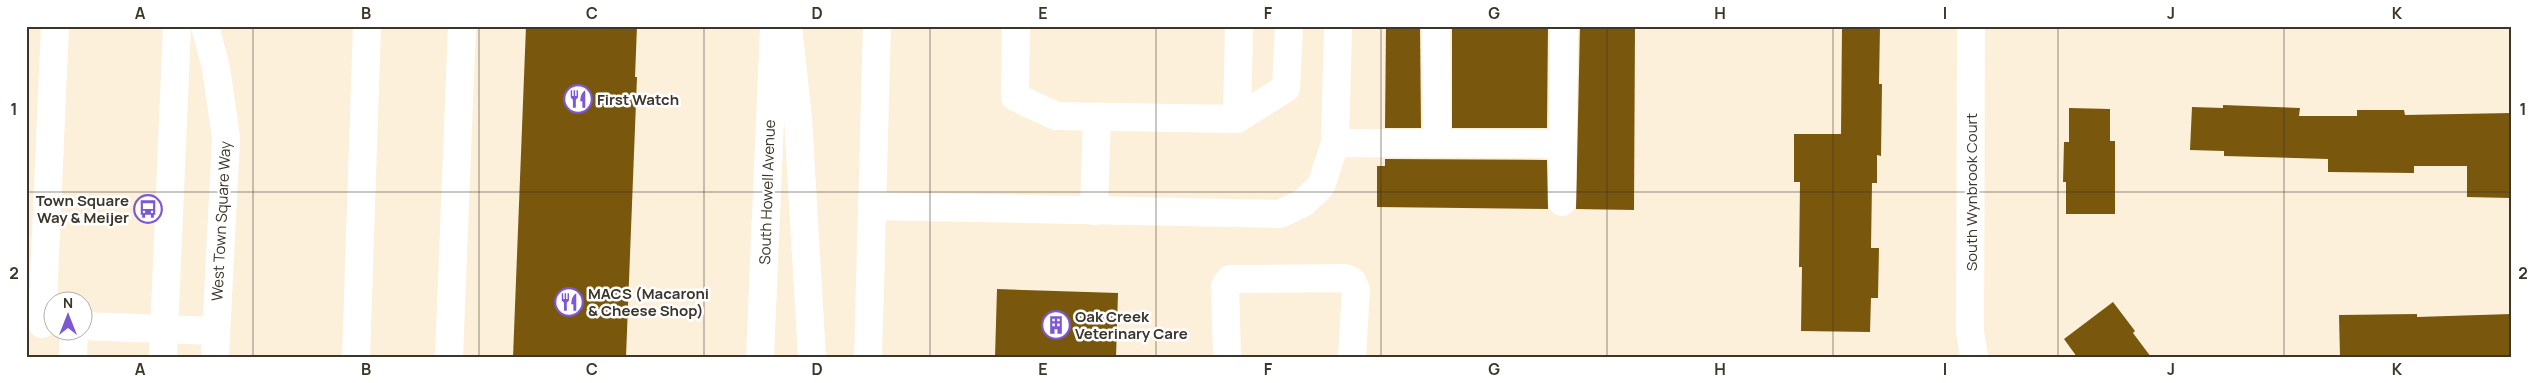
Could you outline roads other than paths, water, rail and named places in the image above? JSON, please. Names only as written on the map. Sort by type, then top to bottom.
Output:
[{"type":"main road","points":[[40,324],[56,26]]},
{"type":"main road","points":[[163,357],[177,26]]},
{"type":"main road","name":"West Town Square Way","points":[[205,26],[216,68],[226,138],[215,344]]},
{"type":"main road","points":[[356,357],[367,26]]},
{"type":"main road","points":[[449,357],[462,26]]},
{"type":"main road","name":"South Howell Avenue","points":[[760,357],[774,26]]},
{"type":"main road","points":[[788,26],[798,119],[812,357]]},
{"type":"main road","points":[[868,357],[877,26]]},
{"type":"main road","points":[[1016,26],[1015,97],[1056,116],[1237,119],[1286,88],[1288,26]]},
{"type":"main road","points":[[1237,119],[1239,26]]},
{"type":"main road","points":[[872,206],[1280,214],[1303,203],[1321,186],[1335,143],[1338,26]]},
{"type":"main road","points":[[1436,26],[1437,143]]},
{"type":"main road","points":[[1562,202],[1564,26]]},
{"type":"main road","name":"South Wynbrook Court","points":[[1971,26],[1970,331],[1974,357]]},
{"type":"main road","points":[[1094,211],[1097,117]]},
{"type":"main road","points":[[1335,143],[1562,144]]},
{"type":"main road","points":[[1227,357],[1225,286],[1230,280],[1345,278],[1352,281],[1356,290],[1352,357]]},
{"type":"main road","points":[[92,326],[164,329],[215,344]]},
{"type":"main road","points":[[73,357],[74,340]]},
{"type":"place","name":"First Watch","points":[[578,99]]},
{"type":"place","name":"Town Square Way & Meijer","points":[[148,209]]},
{"type":"place","name":"MACS (Macaroni & Cheese Shop)","points":[[569,302]]},
{"type":"place","name":"Oak Creek Veterinary Care","points":[[1056,325]]}]
